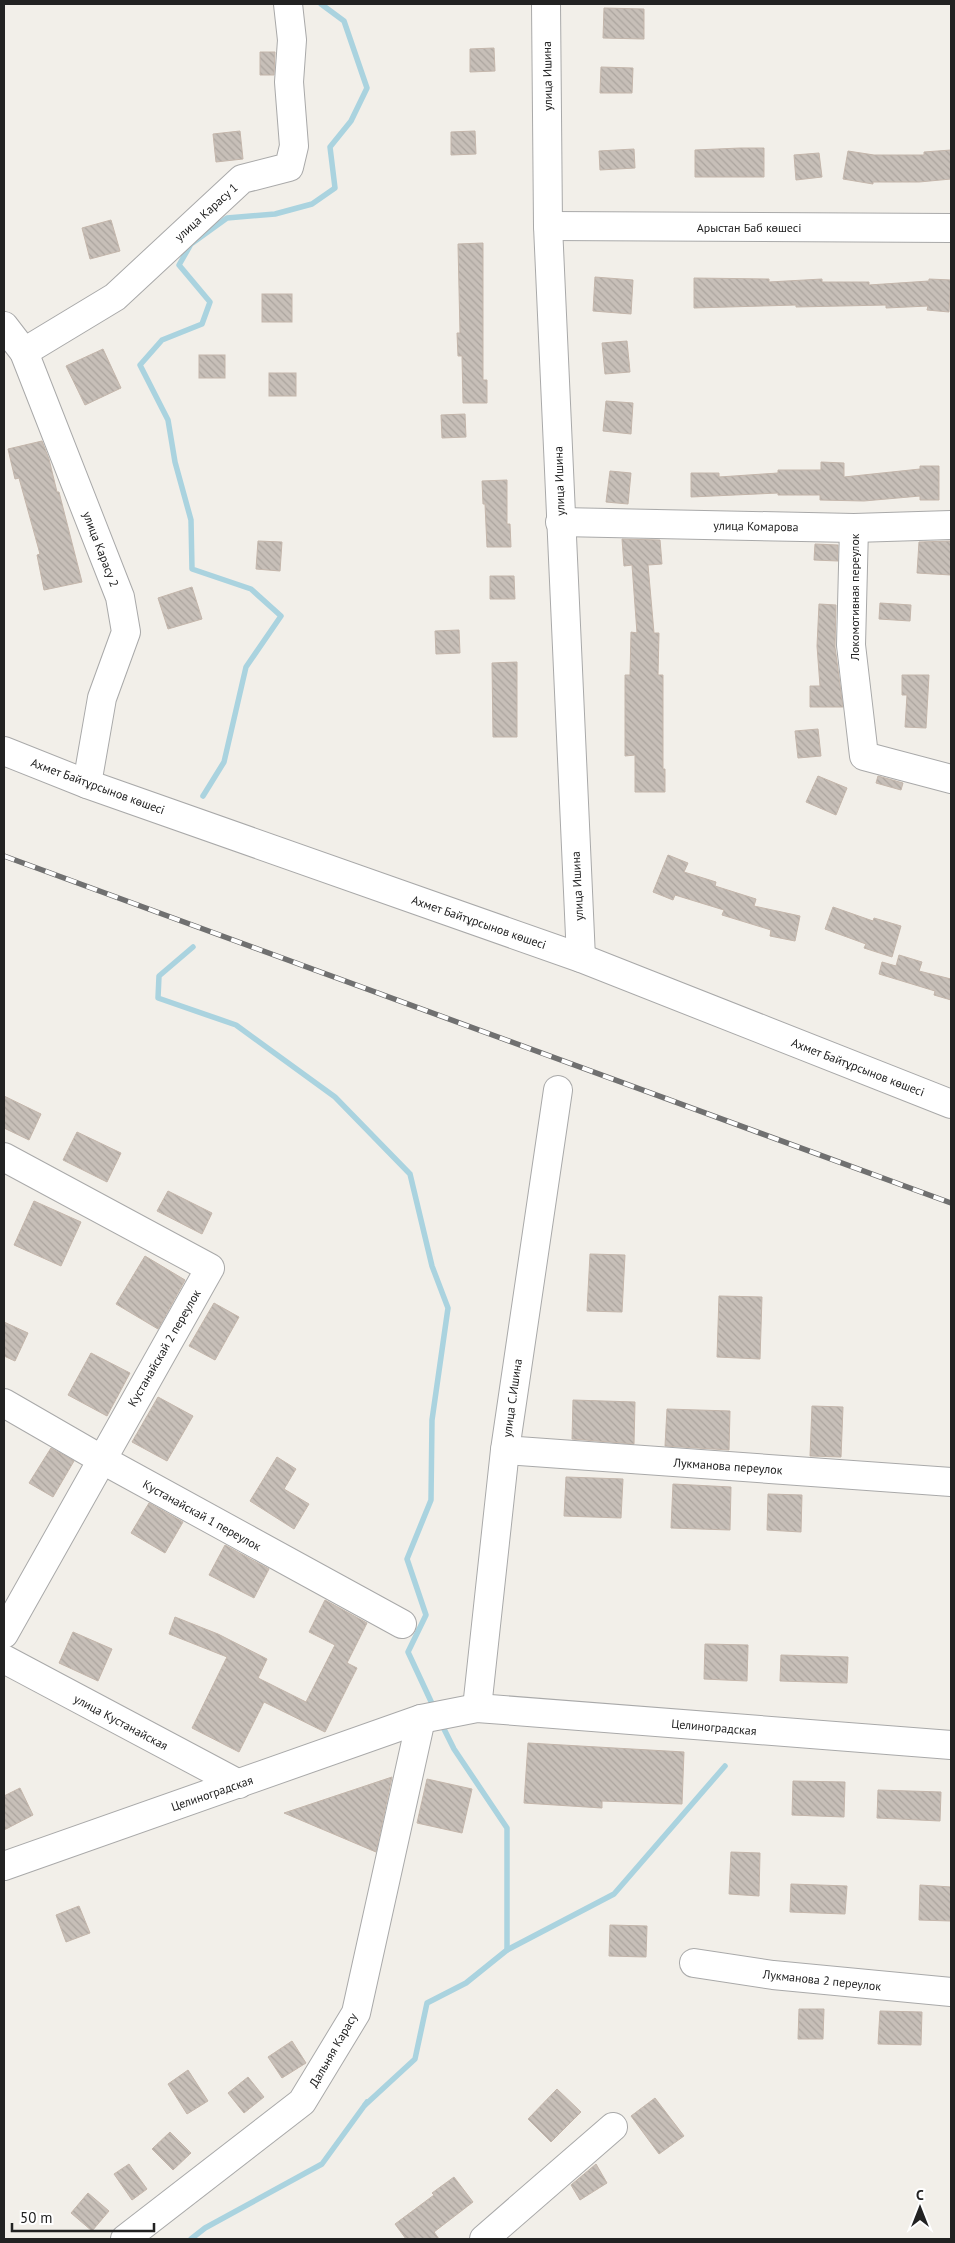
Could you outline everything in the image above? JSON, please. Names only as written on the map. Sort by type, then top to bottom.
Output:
[{"type":"street","name":"улица Карасу 1","points":[[24,352],[115,297],[242,179],[289,167],[294,146],[289,82],[292,40],[288,4]]},
{"type":"street","name":"улица Ишина","points":[[546,4],[548,226],[581,958]]},
{"type":"street","name":"Арыстан Баб көшесі","points":[[548,226],[951,228]]},
{"type":"street","name":"улица Карасу 2","points":[[4,326],[24,352],[120,597],[126,632],[102,698],[87,784]]},
{"type":"street","name":"улица Комарова","points":[[560,522],[854,528],[951,525]]},
{"type":"street","name":"Локомотивная переулок","points":[[854,528],[851,645],[864,756],[951,779]]},
{"type":"street","name":"Ахмет Байтұрсынов көшесі","points":[[4,751],[87,784],[581,958],[951,1104]]},
{"type":"street","name":"улица С.Ишина","points":[[477,1708],[505,1450],[558,1090]]},
{"type":"street","name":"Кустанайскай 2 переулок","points":[[4,1157],[210,1268],[4,1634]]},
{"type":"street","name":"Кустанайскай 1 переулок","points":[[4,1403],[101,1459],[402,1624]]},
{"type":"street","name":"Лукманова переулок","points":[[505,1450],[951,1482]]},
{"type":"street","name":"улица Кустанайская","points":[[4,1660],[239,1784]]},
{"type":"street","name":"Целиноградская","points":[[4,1866],[421,1719],[477,1708],[951,1745]]},
{"type":"street","name":"Дальняя Карасу","points":[[125,2239],[302,2102],[356,2013],[421,1719]]},
{"type":"street","name":"Лукманова 2 переулок","points":[[694,1963],[772,1975],[951,1992]]},
{"type":"street","points":[[484,2239],[613,2127]]},
{"type":"building","points":[[604,8],[644,9],[644,39],[603,38]]},
{"type":"building","points":[[494,48],[495,71],[470,72],[470,49]]},
{"type":"building","points":[[260,52],[275,52],[274,75],[260,75]]},
{"type":"building","points":[[601,67],[633,68],[632,93],[600,93]]},
{"type":"building","points":[[240,131],[243,159],[216,162],[213,134]]},
{"type":"building","points":[[475,131],[476,154],[451,155],[451,132]]},
{"type":"building","points":[[764,148],[764,177],[695,177],[695,150]]},
{"type":"building","points":[[634,149],[635,168],[600,170],[599,151]]},
{"type":"building","points":[[951,150],[951,179],[919,182],[873,182],[873,184],[843,179],[848,151],[874,155],[924,155],[924,152]]},
{"type":"building","points":[[819,153],[822,177],[796,180],[794,155]]},
{"type":"building","points":[[111,220],[120,251],[90,259],[82,228]]},
{"type":"building","points":[[483,243],[483,380],[487,380],[487,403],[463,403],[462,356],[458,356],[457,333],[460,333],[458,244]]},
{"type":"building","points":[[595,277],[633,280],[631,314],[593,311]]},
{"type":"building","points":[[694,278],[769,279],[769,282],[822,279],[822,282],[869,282],[869,285],[929,281],[929,279],[951,280],[949,312],[927,310],[928,306],[886,308],[886,305],[694,308]]},
{"type":"building","points":[[262,294],[292,294],[292,322],[262,322]]},
{"type":"building","points":[[627,341],[630,372],[605,374],[602,343]]},
{"type":"building","points":[[103,349],[121,388],[85,405],[66,366]]},
{"type":"building","points":[[199,355],[225,355],[225,378],[199,378]]},
{"type":"building","points":[[269,373],[296,373],[296,396],[269,396]]},
{"type":"building","points":[[606,401],[633,403],[631,434],[603,431]]},
{"type":"building","points":[[465,414],[466,437],[442,438],[441,415]]},
{"type":"building","points":[[42,441],[49,459],[57,492],[59,492],[82,582],[44,590],[37,555],[40,554],[19,478],[15,479],[8,449]]},
{"type":"building","points":[[821,462],[844,463],[844,477],[920,469],[920,466],[939,466],[939,500],[920,500],[920,496],[864,501],[820,500],[820,495],[778,495],[778,493],[691,497],[691,473],[719,473],[719,477],[778,473],[778,470],[821,470]]},
{"type":"building","points":[[610,471],[631,473],[628,504],[606,502]]},
{"type":"building","points":[[507,480],[507,524],[510,524],[511,547],[487,547],[482,481]]},
{"type":"building","points":[[622,539],[660,540],[662,564],[648,565],[654,633],[659,633],[658,675],[663,675],[663,769],[665,769],[665,792],[635,792],[635,755],[625,756],[625,675],[630,675],[631,632],[637,633],[632,565],[624,566]]},
{"type":"building","points":[[258,541],[282,542],[280,571],[256,569]]},
{"type":"building","points":[[951,541],[951,575],[917,573],[919,542]]},
{"type":"building","points":[[815,544],[838,545],[838,561],[814,560]]},
{"type":"building","points":[[490,576],[514,576],[515,599],[490,599]]},
{"type":"building","points":[[192,587],[202,619],[168,629],[158,598]]},
{"type":"building","points":[[880,603],[911,605],[910,621],[879,619]]},
{"type":"building","points":[[819,604],[836,605],[835,647],[843,707],[810,707],[810,686],[820,686],[817,646]]},
{"type":"building","points":[[459,630],[460,653],[436,654],[435,631]]},
{"type":"building","points":[[517,662],[517,737],[493,737],[492,663]]},
{"type":"building","points":[[902,675],[929,675],[926,728],[905,727],[907,695],[902,695]]},
{"type":"building","points":[[818,729],[821,756],[798,758],[795,731]]},
{"type":"building","points":[[818,776],[847,788],[836,815],[806,802]]},
{"type":"building","points":[[878,776],[903,783],[901,790],[876,783]]},
{"type":"building","points":[[668,855],[688,863],[684,872],[716,882],[715,886],[756,899],[754,906],[800,916],[795,941],[770,936],[771,930],[722,915],[724,910],[675,895],[673,900],[653,892]]},
{"type":"building","points":[[833,907],[873,921],[874,918],[901,926],[892,957],[864,948],[866,944],[825,929]]},
{"type":"building","points":[[899,955],[922,962],[919,971],[951,979],[951,1000],[934,995],[935,991],[879,974],[882,962],[896,966]]},
{"type":"building","points":[[4,1096],[41,1114],[29,1140],[4,1128]]},
{"type":"building","points":[[77,1132],[121,1153],[107,1182],[63,1160]]},
{"type":"building","points":[[168,1191],[212,1213],[202,1234],[157,1211]]},
{"type":"building","points":[[34,1201],[81,1222],[61,1266],[14,1245]]},
{"type":"building","points":[[590,1254],[625,1255],[622,1312],[587,1311]]},
{"type":"building","points":[[145,1256],[185,1280],[158,1329],[116,1304]]},
{"type":"building","points":[[719,1296],[762,1297],[760,1359],[717,1357]]},
{"type":"building","points":[[214,1303],[239,1317],[215,1360],[189,1346]]},
{"type":"building","points":[[4,1322],[28,1333],[15,1361],[4,1356]]},
{"type":"building","points":[[91,1353],[130,1373],[107,1416],[68,1395]]},
{"type":"building","points":[[158,1397],[193,1416],[167,1461],[132,1442]]},
{"type":"building","points":[[573,1400],[635,1402],[634,1444],[572,1439]]},
{"type":"building","points":[[812,1406],[843,1407],[841,1457],[810,1456]]},
{"type":"building","points":[[667,1409],[730,1411],[729,1450],[665,1446]]},
{"type":"building","points":[[51,1448],[74,1461],[53,1497],[29,1483]]},
{"type":"building","points":[[277,1457],[296,1469],[284,1489],[309,1504],[294,1529],[250,1501]]},
{"type":"building","points":[[566,1477],[623,1479],[621,1518],[564,1516]]},
{"type":"building","points":[[673,1484],[731,1487],[730,1530],[671,1528]]},
{"type":"building","points":[[768,1494],[802,1495],[801,1532],[767,1530]]},
{"type":"building","points":[[149,1503],[183,1522],[165,1553],[131,1533]]},
{"type":"building","points":[[225,1545],[269,1569],[254,1598],[209,1575]]},
{"type":"building","points":[[325,1600],[367,1623],[347,1663],[357,1668],[325,1732],[264,1702],[239,1752],[192,1728],[227,1657],[169,1634],[175,1617],[218,1634],[267,1659],[258,1678],[306,1702],[335,1645],[309,1632]]},
{"type":"building","points":[[73,1632],[112,1649],[98,1681],[59,1663]]},
{"type":"building","points":[[705,1644],[748,1645],[747,1681],[704,1679]]},
{"type":"building","points":[[781,1655],[848,1657],[847,1683],[780,1681]]},
{"type":"building","points":[[528,1743],[684,1752],[682,1804],[602,1801],[602,1808],[524,1803]]},
{"type":"building","points":[[392,1777],[376,1852],[284,1813]]},
{"type":"building","points":[[427,1779],[472,1789],[462,1833],[417,1823]]},
{"type":"building","points":[[793,1781],[845,1782],[844,1817],[792,1815]]},
{"type":"building","points":[[20,1788],[33,1815],[4,1830],[4,1796]]},
{"type":"building","points":[[878,1790],[941,1792],[940,1821],[877,1818]]},
{"type":"building","points":[[731,1852],[760,1853],[759,1896],[729,1894]]},
{"type":"building","points":[[791,1884],[847,1886],[845,1914],[790,1912]]},
{"type":"building","points":[[920,1885],[951,1887],[951,1921],[919,1920]]},
{"type":"building","points":[[79,1906],[90,1933],[66,1942],[56,1915]]},
{"type":"building","points":[[610,1925],[647,1926],[646,1957],[609,1956]]},
{"type":"building","points":[[799,2009],[824,2009],[823,2039],[798,2039]]},
{"type":"building","points":[[880,2011],[922,2012],[921,2045],[878,2044]]},
{"type":"building","points":[[292,2041],[306,2063],[282,2078],[268,2057]]},
{"type":"building","points":[[188,2070],[208,2101],[187,2114],[168,2084]]},
{"type":"building","points":[[248,2077],[264,2097],[244,2113],[228,2093]]},
{"type":"building","points":[[557,2089],[581,2112],[551,2142],[528,2119]]},
{"type":"building","points":[[655,2098],[684,2136],[659,2154],[631,2116]]},
{"type":"building","points":[[170,2132],[191,2153],[173,2170],[152,2149]]},
{"type":"building","points":[[129,2164],[147,2189],[132,2200],[114,2174]]},
{"type":"building","points":[[596,2164],[607,2183],[580,2200],[571,2185]]},
{"type":"building","points":[[454,2177],[473,2202],[434,2232],[439,2239],[406,2239],[395,2224],[434,2195],[432,2193]]},
{"type":"building","points":[[88,2193],[109,2211],[92,2231],[71,2213]]},
{"type":"waterway","points":[[203,796],[224,762],[246,667],[281,616],[251,589],[192,569],[191,520],[175,462],[168,420],[140,365],[162,340],[202,324],[210,302],[179,265],[191,244],[227,218],[275,214],[312,204],[335,188],[330,147],[351,121],[367,88],[344,21],[321,4]]},
{"type":"waterway","points":[[193,947],[159,976],[158,998],[236,1025],[335,1097],[410,1174],[432,1266],[448,1308],[432,1420],[431,1500],[407,1559],[426,1615],[408,1652],[435,1710]]},
{"type":"waterway","points":[[365,2105],[415,2059],[427,2003],[466,1983],[507,1950],[507,1828],[454,1749],[441,1723]]},
{"type":"waterway","points":[[507,1950],[614,1894],[725,1766]]},
{"type":"waterway","points":[[191,2239],[205,2228],[322,2164],[367,2102]]},
{"type":"railway","points":[[4,856],[951,1203]]}]
